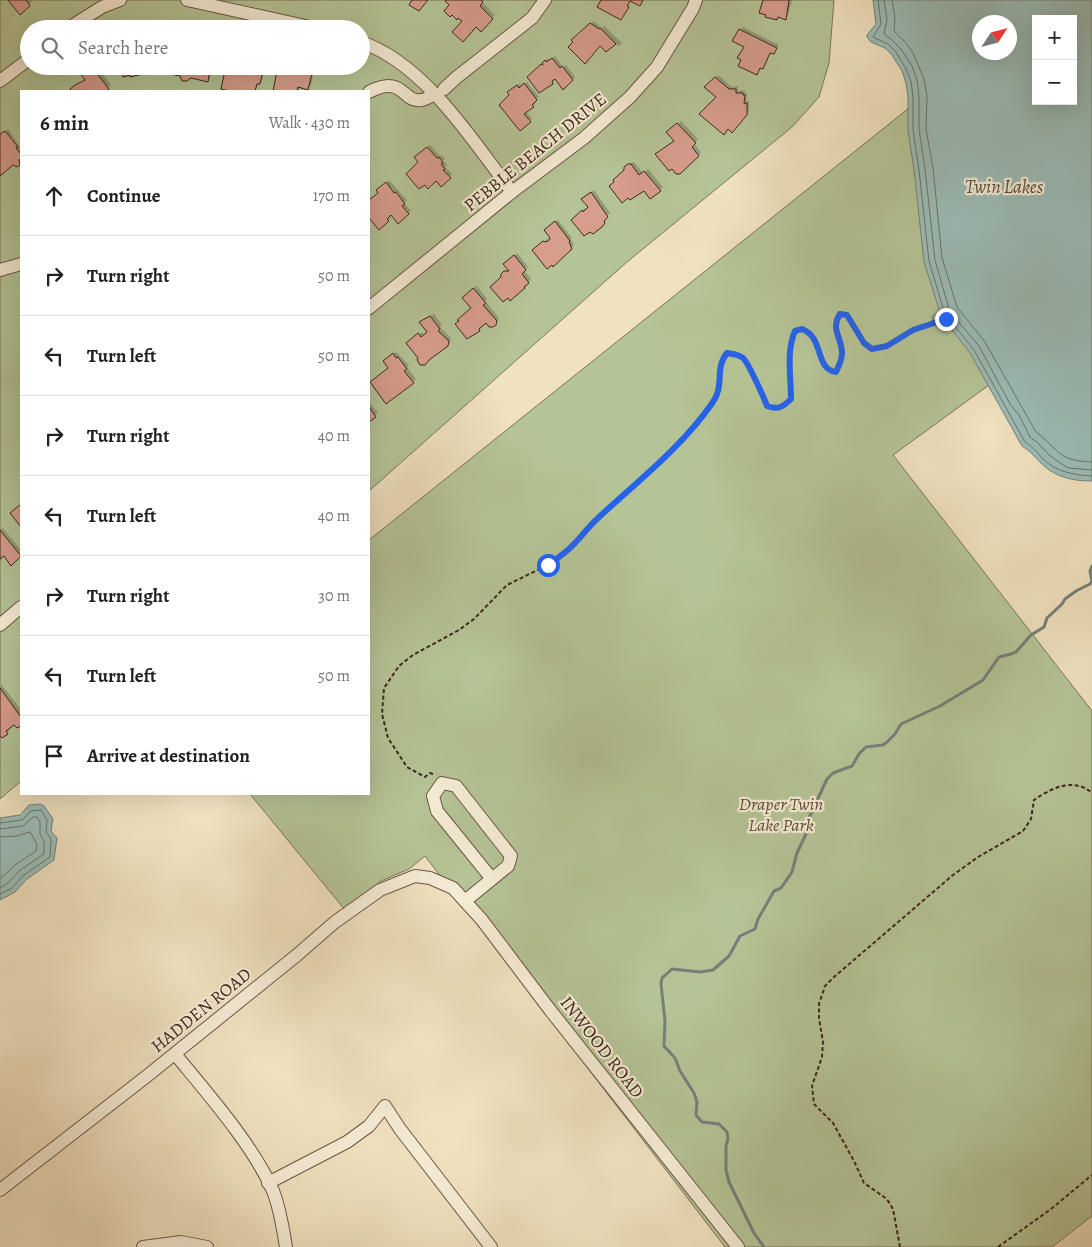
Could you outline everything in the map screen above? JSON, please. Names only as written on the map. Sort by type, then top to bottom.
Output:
[{"type":"street","points":[[77,20],[92,6],[120,0]]},
{"type":"street","points":[[187,0],[280,20]]},
{"type":"street","points":[[444,89],[532,18],[545,0]]},
{"type":"street","name":"PEBBLE BEACH DRIVE","points":[[370,307],[512,192],[584,138],[630,98],[657,67],[696,0]]},
{"type":"street","points":[[370,45],[377,47],[425,82],[450,111],[512,192]]},
{"type":"street","points":[[0,81],[20,65]]},
{"type":"street","points":[[370,92],[382,86],[390,85],[416,100],[423,100],[433,96]]},
{"type":"street","points":[[0,270],[20,264]]},
{"type":"street","points":[[0,625],[20,608]]},
{"type":"street","points":[[465,901],[508,866],[511,856],[456,786],[442,783],[433,796],[437,811],[492,878]]},
{"type":"street","name":"HADDEN ROAD","points":[[0,1190],[175,1054],[335,922],[380,890],[415,876],[430,878]]},
{"type":"street","name":"INWOOD ROAD","points":[[430,878],[453,888],[482,920],[550,1010],[738,1247]]},
{"type":"street","points":[[175,1054],[239,1134],[273,1191],[286,1246],[273,1247]]},
{"type":"street","points":[[268,1183],[347,1142],[369,1126],[385,1106],[400,1129],[491,1247]]},
{"type":"street","points":[[143,1247],[181,1242],[207,1247]]},
{"type":"path","points":[[433,774],[430,773],[424,777],[408,767],[388,738],[382,714],[384,688],[399,666],[413,655],[459,630],[474,619],[507,585],[548,565],[561,556],[596,520],[675,449],[714,401],[720,387],[718,373],[722,360],[727,353],[736,354],[745,359],[767,406],[774,409],[780,408],[791,399],[790,351],[791,339],[795,331],[802,329],[809,331],[816,340],[823,365],[829,371],[836,372],[842,352],[836,330],[836,321],[840,314],[847,315],[864,343],[872,349],[887,346],[913,330],[946,319]]},
{"type":"path","points":[[900,1247],[893,1209],[888,1199],[864,1183],[833,1123],[814,1104],[812,1086],[822,1056],[823,1042],[819,1004],[825,986],[834,976],[953,875],[978,857],[1023,831],[1031,819],[1034,800],[1049,790],[1066,786],[1077,785],[1092,793]]},
{"type":"path","points":[[998,1247],[1051,1209],[1092,1175]]},
{"type":"green space","points":[[0,0],[834,0],[829,63],[819,97],[792,127],[627,262],[370,490],[370,90],[20,90],[20,782],[0,799]]},
{"type":"green space","name":"Draper Twin Lake Park","points":[[1045,0],[1092,13],[1092,310],[893,455],[1092,711],[1092,1216],[1052,1247],[725,1247],[425,856],[409,869],[381,881],[345,910],[251,795],[370,795],[370,539],[972,58],[972,60],[1017,60],[1017,42],[1032,19],[1032,105],[1077,105],[1077,15],[1035,15]]},
{"type":"water","name":"Twin Lakes","points":[[873,0],[1092,0],[1092,481],[1070,479],[1057,475],[1022,446],[970,353],[947,323],[935,323],[932,321],[933,316],[939,309],[924,262],[908,130],[906,83],[902,71],[892,55],[885,48],[871,42],[867,35],[876,24]]},
{"type":"water","points":[[40,804],[44,806],[53,819],[51,831],[57,838],[54,860],[27,879],[15,892],[0,900],[0,818],[20,815],[29,805]]},
{"type":"building","points":[[8,0],[26,0],[30,6],[20,15]]},
{"type":"building","points":[[412,0],[428,0],[419,11],[409,5]]},
{"type":"building","points":[[481,0],[483,2],[480,6],[493,19],[481,32],[476,27],[463,42],[452,32],[462,21],[458,18],[457,20],[452,15],[450,17],[444,11],[449,5],[445,1]]},
{"type":"building","points":[[601,0],[643,0],[640,6],[630,1],[627,6],[629,7],[621,20],[597,7]]},
{"type":"building","points":[[763,0],[789,0],[786,20],[778,17],[777,20],[765,17],[766,15],[759,13]]},
{"type":"building","points":[[590,23],[600,28],[616,44],[606,52],[600,46],[585,64],[568,47],[573,42],[571,40]]},
{"type":"building","points":[[739,29],[777,48],[774,54],[770,53],[763,69],[760,68],[757,75],[738,66],[741,60],[737,58],[744,47],[732,41]]},
{"type":"building","points":[[552,58],[560,68],[562,66],[573,80],[563,90],[555,79],[552,81],[553,84],[539,93],[527,77],[541,64],[543,65],[542,63],[545,60],[546,62]]},
{"type":"building","points":[[81,75],[98,75],[109,89],[70,89],[85,80]]},
{"type":"building","points":[[175,75],[209,75],[208,82],[191,78],[187,81],[182,81],[180,76]]},
{"type":"building","points":[[224,75],[262,75],[260,84],[257,84],[255,90],[221,89]]},
{"type":"building","points":[[276,75],[312,75],[308,90],[298,87],[297,90],[273,90]]},
{"type":"building","points":[[715,77],[729,89],[736,89],[736,93],[743,93],[745,95],[744,104],[747,103],[747,115],[732,133],[728,129],[724,135],[699,114],[716,97],[704,87]]},
{"type":"building","points":[[524,83],[537,100],[532,105],[534,107],[524,114],[531,122],[520,131],[499,105],[509,95],[507,92],[517,85],[519,88]]},
{"type":"building","points":[[677,123],[696,143],[692,147],[699,156],[680,174],[676,174],[672,169],[669,171],[655,154],[674,141],[666,132]]},
{"type":"building","points":[[5,131],[18,147],[16,148],[20,153],[20,165],[17,167],[13,165],[0,176],[0,134]]},
{"type":"building","points":[[427,147],[437,158],[439,157],[445,169],[443,170],[451,178],[441,187],[436,181],[428,189],[425,185],[419,189],[406,174],[418,162],[414,157]]},
{"type":"building","points":[[628,164],[631,164],[639,175],[644,171],[661,191],[650,199],[644,191],[630,200],[628,198],[622,203],[609,186]]},
{"type":"building","points":[[386,182],[405,204],[402,206],[409,214],[398,224],[391,215],[387,219],[389,221],[379,230],[370,219],[370,199],[378,193],[376,190]]},
{"type":"building","points":[[591,192],[608,217],[602,227],[593,234],[590,232],[584,236],[571,220],[588,207],[581,199]]},
{"type":"building","points":[[555,221],[570,241],[572,249],[553,267],[552,265],[547,269],[532,250],[543,241],[549,240],[550,238],[544,230]]},
{"type":"building","points":[[514,255],[526,270],[522,274],[529,283],[510,301],[508,298],[503,302],[490,287],[501,277],[504,271],[509,271],[503,264]]},
{"type":"building","points":[[473,288],[486,303],[483,305],[497,321],[493,327],[489,327],[486,323],[479,329],[480,331],[467,339],[455,324],[471,308],[462,298]]},
{"type":"building","points":[[430,316],[440,329],[438,331],[449,341],[448,346],[425,365],[420,365],[417,360],[418,358],[406,343],[418,333],[421,337],[427,332],[419,322]]},
{"type":"building","points":[[393,353],[407,369],[404,371],[414,383],[386,404],[370,382],[388,368],[383,361]]},
{"type":"building","points":[[370,408],[376,417],[370,421]]},
{"type":"building","points":[[20,505],[20,526],[10,513]]},
{"type":"building","points":[[0,530],[20,557],[11,566],[4,556],[0,559]]},
{"type":"building","points":[[0,688],[20,716],[20,726],[17,728],[14,725],[6,731],[8,734],[2,738],[0,736]]},
{"type":"waterway","points":[[764,1247],[754,1233],[729,1182],[726,1170],[727,1132],[719,1124],[702,1122],[696,1115],[697,1102],[694,1093],[680,1071],[675,1058],[664,1046],[665,1021],[662,978],[672,969],[700,972],[713,970],[729,956],[740,936],[755,929],[758,919],[774,891],[781,888],[792,872],[797,853],[806,834],[808,820],[827,779],[833,773],[852,766],[866,747],[883,745],[895,734],[901,724],[940,706],[983,680],[999,657],[1016,652],[1031,635],[1044,627],[1047,618],[1065,599],[1090,584],[1092,581],[1090,571],[1092,566]]},
{"type":"route","points":[[548,565],[561,556],[596,520],[675,449],[714,401],[720,387],[718,373],[722,360],[727,353],[736,354],[745,359],[767,406],[774,409],[780,408],[791,399],[790,351],[791,339],[795,331],[802,329],[809,331],[816,340],[823,365],[829,371],[836,372],[842,352],[836,330],[836,321],[840,314],[847,315],[858,335],[872,349],[887,346],[913,330],[946,319]]}]
